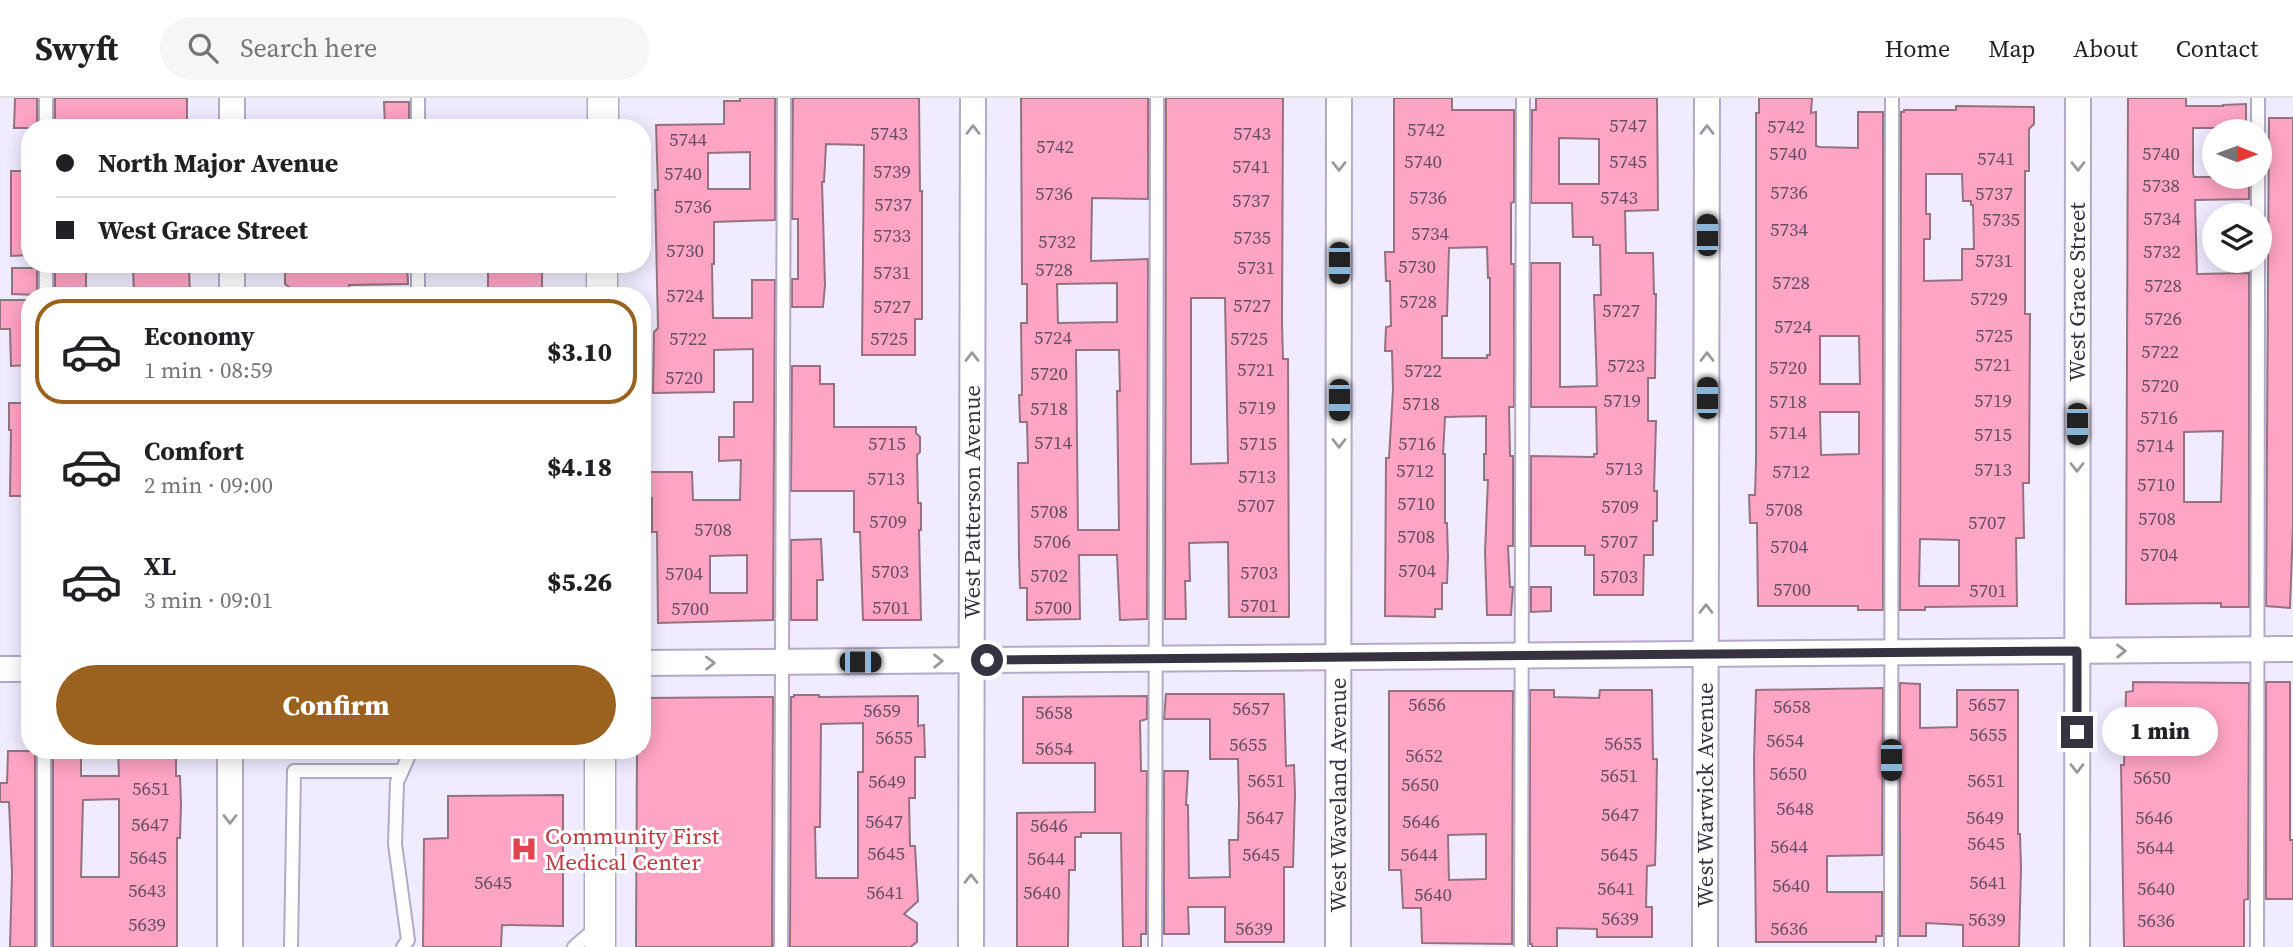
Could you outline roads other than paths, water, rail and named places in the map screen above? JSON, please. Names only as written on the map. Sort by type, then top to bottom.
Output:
[{"type":"street","points":[[232,98],[232,119]]},
{"type":"street","points":[[603,98],[603,119]]},
{"type":"street","name":"West Patterson Avenue","points":[[971,947],[973,98]]},
{"type":"street","name":"West Waveland Avenue","points":[[1338,947],[1339,98]]},
{"type":"street","name":"West Warwick Avenue","points":[[1705,947],[1707,98]]},
{"type":"street","name":"West Grace Street","points":[[2077,947],[2078,98]]},
{"type":"street","points":[[651,663],[2293,649]]},
{"type":"street","points":[[0,669],[21,669]]},
{"type":"street","points":[[230,759],[230,947]]},
{"type":"street","points":[[600,759],[600,936]]},
{"type":"lane","points":[[46,98],[46,119]]},
{"type":"lane","points":[[418,98],[418,119]]},
{"type":"lane","points":[[781,947],[784,98]]},
{"type":"lane","points":[[1155,947],[1157,98]]},
{"type":"lane","points":[[1521,947],[1523,98]]},
{"type":"lane","points":[[1891,947],[1892,98]]},
{"type":"lane","points":[[2258,98],[2258,119]]},
{"type":"lane","points":[[2257,947],[2258,273]]},
{"type":"lane","points":[[44,759],[44,947]]},
{"type":"lane","points":[[403,947],[408,940],[395,844],[397,782],[407,759]]},
{"type":"lane","points":[[291,947],[294,771],[402,771]]},
{"type":"lane","points":[[574,947],[600,936]]},
{"type":"place","name":"Community First Medical Center","points":[[524,849]]}]
